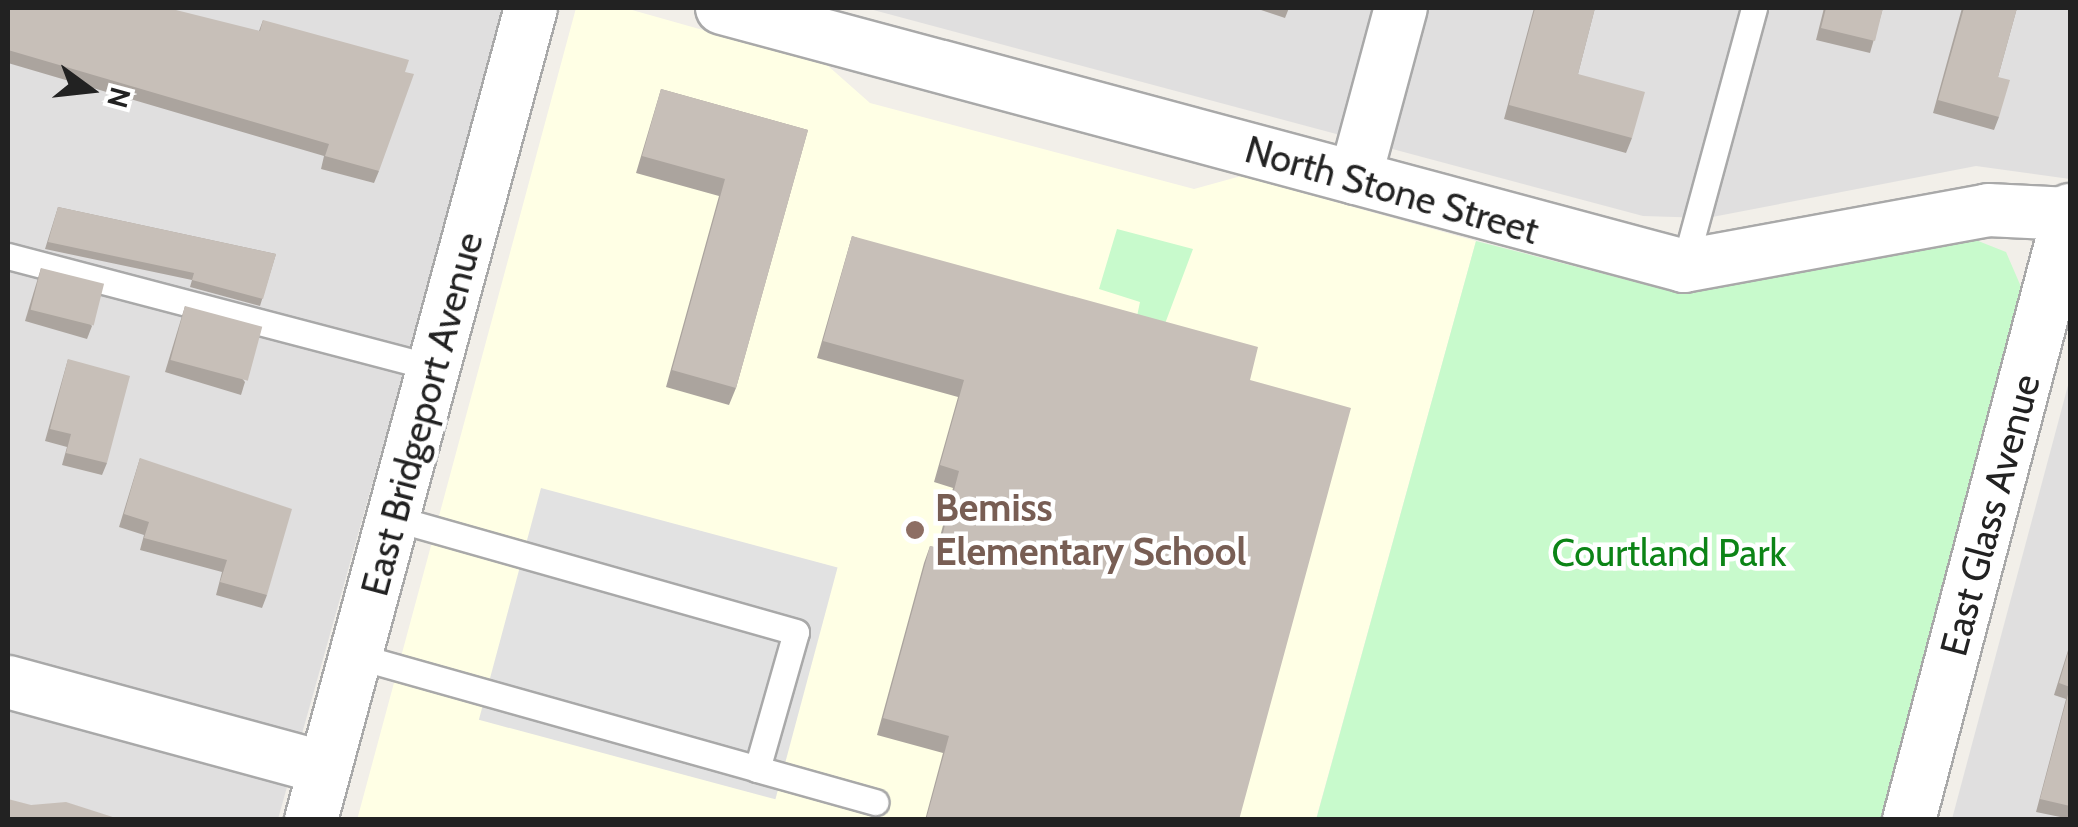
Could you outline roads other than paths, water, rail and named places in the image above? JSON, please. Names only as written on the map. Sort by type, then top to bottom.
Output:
[{"type":"street","name":"East Bridgeport Avenue","points":[[311,820],[397,519],[530,8]]},
{"type":"street","name":"North Stone Street","points":[[722,8],[1684,266],[1988,210],[2070,212]]},
{"type":"street","points":[[1355,178],[1401,8]]},
{"type":"street","name":"East Glass Avenue","points":[[1909,820],[2070,212]]},
{"type":"street","points":[[8,682],[325,768]]},
{"type":"lane","points":[[1684,266],[1754,8]]},
{"type":"lane","points":[[8,256],[434,368]]},
{"type":"lane","points":[[397,519],[796,632],[757,769]]},
{"type":"lane","points":[[356,656],[875,802]]},
{"type":"place","name":"Bemiss Elementary School","points":[[915,530]]},
{"type":"park label","name":"Courtland Park","points":[[1669,553]]}]
